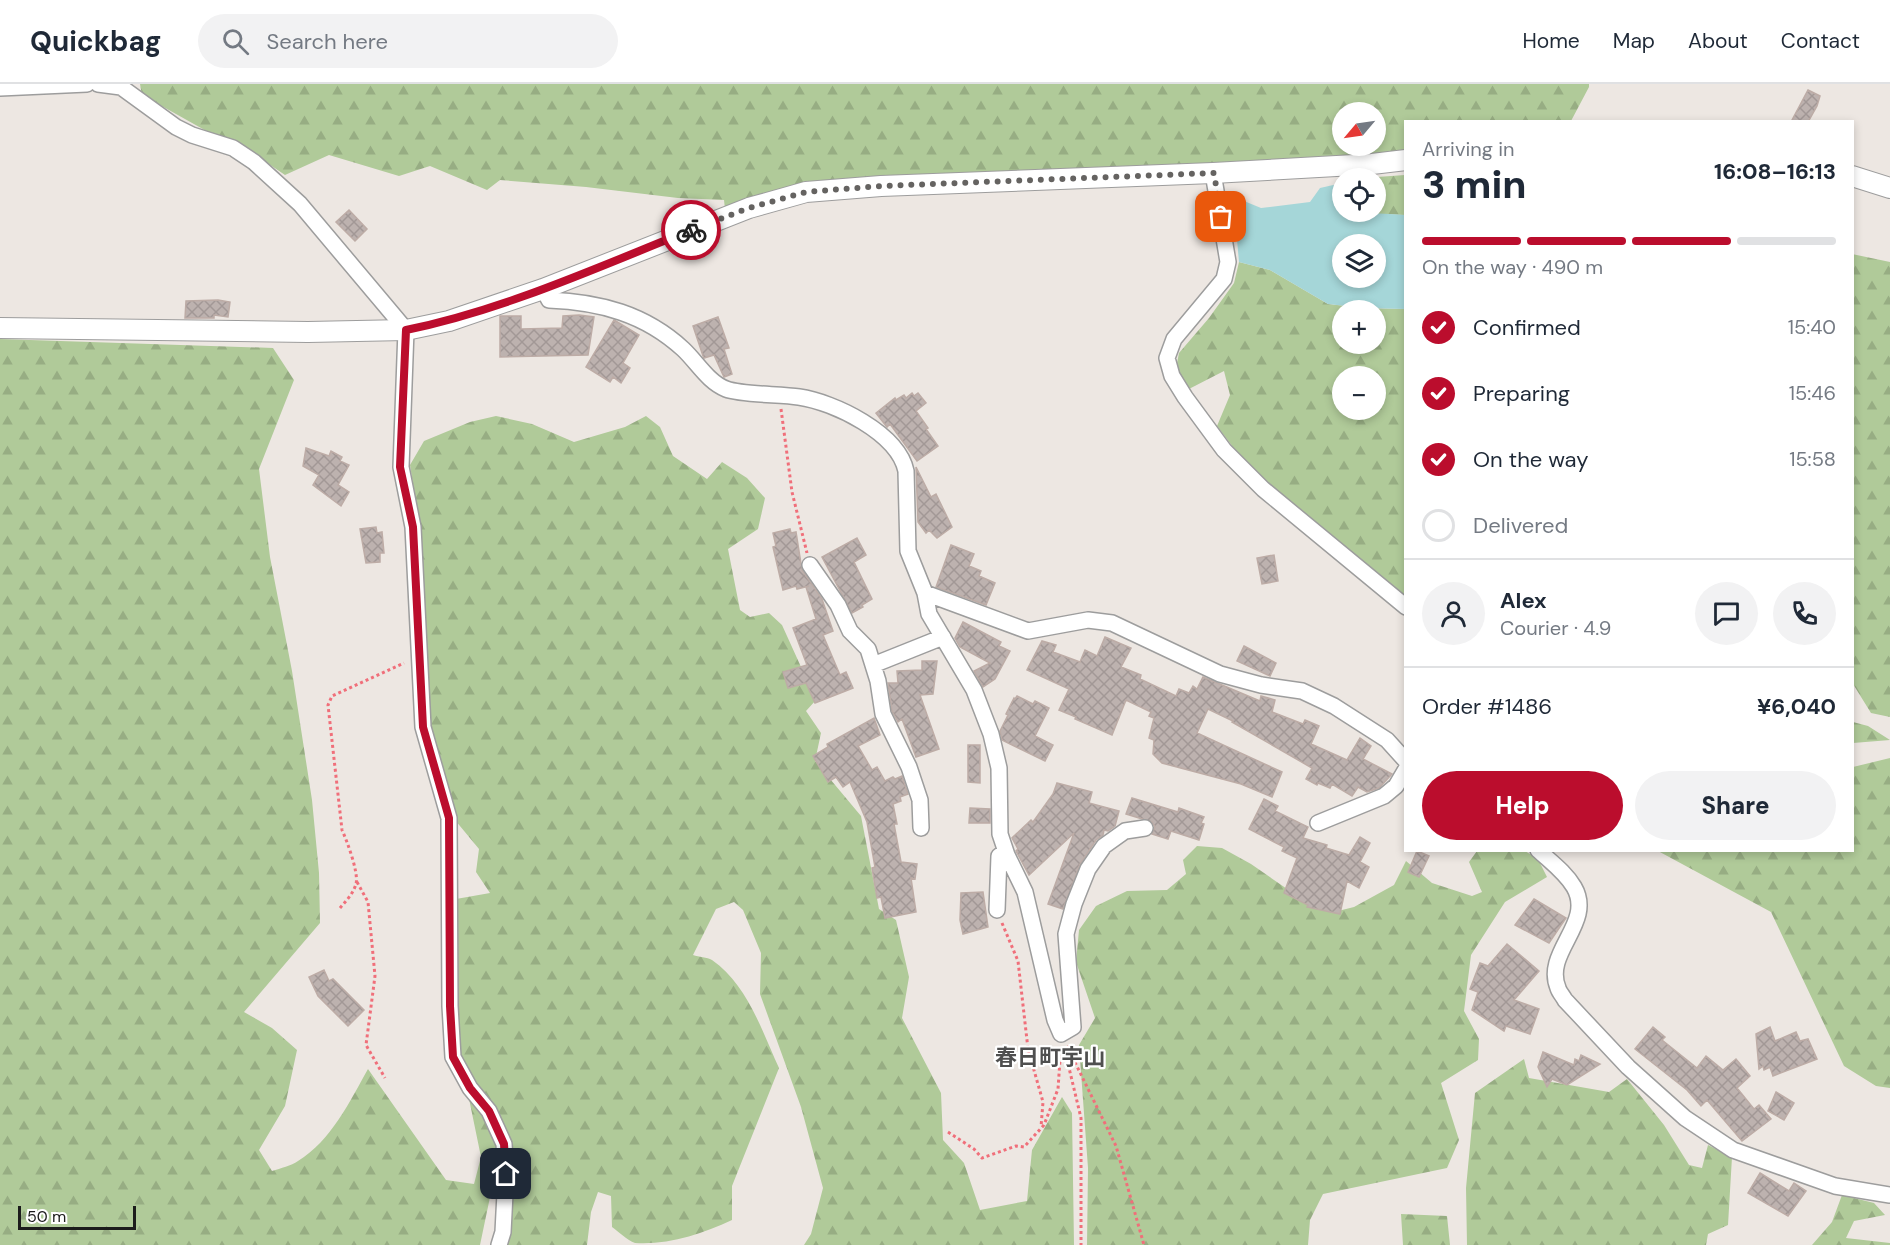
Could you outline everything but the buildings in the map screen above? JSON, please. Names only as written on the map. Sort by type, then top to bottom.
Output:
[{"type":"street","points":[[0,88],[87,84]]},
{"type":"street","points":[[98,84],[121,87],[176,127],[192,135],[233,148],[254,162],[300,204],[406,330],[400,467],[413,527],[423,727],[449,818],[450,1006],[453,1057],[470,1088],[489,1111],[504,1144],[506,1174],[503,1232],[499,1245]]},
{"type":"street","points":[[0,328],[309,332],[406,330],[449,321],[543,289],[749,208],[806,192],[881,186],[1214,173],[1404,160]]},
{"type":"street","points":[[1214,173],[1228,262],[1224,279],[1174,339],[1167,358],[1172,376],[1224,450],[1263,489],[1404,605]]},
{"type":"street","points":[[1854,177],[1890,188]]},
{"type":"street","points":[[543,289],[549,300],[604,306],[640,319],[683,349],[715,383],[727,390],[801,397],[838,408],[891,443],[904,459],[908,551],[925,593],[929,614],[974,690],[991,734],[999,768],[1000,834],[1007,855],[1025,892],[1055,1020],[1061,1034],[1073,1027],[1066,934],[1074,904],[1088,869],[1104,846],[1125,831],[1145,828]]},
{"type":"street","points":[[810,565],[838,605],[850,631],[868,649],[878,681],[883,714],[909,767],[920,800],[921,828]]},
{"type":"street","points":[[925,593],[1028,631],[1088,620],[1112,623],[1220,674],[1261,685],[1302,691],[1334,706],[1387,740],[1404,759]]},
{"type":"street","points":[[873,665],[943,638]]},
{"type":"street","points":[[1318,823],[1384,796],[1396,786],[1404,772]]},
{"type":"street","points":[[1540,852],[1575,888],[1580,905],[1577,919],[1558,959],[1555,976],[1558,988],[1565,1000],[1628,1067],[1685,1118],[1732,1149],[1835,1186],[1890,1195]]},
{"type":"street","points":[[997,910],[999,856],[1007,855]]},
{"type":"path","points":[[779,395],[792,492],[810,565]]},
{"type":"path","points":[[385,1078],[366,1045],[375,976],[368,902],[357,882],[348,844],[342,830],[328,705],[333,696],[419,656]]},
{"type":"path","points":[[340,908],[351,895],[357,882]]},
{"type":"path","points":[[997,910],[1018,961],[1028,1049],[1043,1102],[1041,1127]]},
{"type":"path","points":[[1061,1034],[1081,1118],[1080,1245]]},
{"type":"path","points":[[1061,1034],[1116,1146],[1144,1245]]},
{"type":"path","points":[[948,1132],[974,1149],[982,1158],[1016,1146],[1024,1147],[1044,1125],[1058,1089],[1060,1060],[1066,1054]]},
{"type":"green space","points":[[140,84],[1589,84],[1572,120],[1404,120],[1404,154],[1386,155],[1386,102],[1332,102],[1332,156],[1366,156],[1228,163],[725,209],[724,200],[678,198],[500,180],[487,190],[430,166],[399,176],[329,155],[285,175],[238,143],[210,133],[142,95]]},
{"type":"green space","points":[[1404,175],[1404,215],[1386,214],[1386,176]]},
{"type":"green space","points":[[1854,254],[1890,262],[1890,717],[1871,713],[1854,686]]},
{"type":"green space","points":[[1239,262],[1270,270],[1332,304],[1332,354],[1386,354],[1386,309],[1404,309],[1404,600],[1263,481],[1239,455],[1217,426],[1230,395],[1224,371],[1187,390],[1176,368],[1179,353],[1209,318],[1234,283]]},
{"type":"green space","points":[[0,339],[273,348],[294,380],[259,469],[270,557],[292,671],[312,800],[319,873],[320,923],[244,1012],[272,1028],[297,1050],[285,1106],[259,1150],[272,1171],[292,1164],[310,1153],[339,1120],[368,1069],[446,1180],[474,1184],[481,1157],[467,1089],[484,1112],[498,1146],[480,1245],[0,1245]]},
{"type":"green space","points":[[496,416],[532,424],[574,442],[625,427],[646,416],[660,427],[673,456],[707,479],[722,462],[747,478],[765,498],[758,529],[728,549],[740,610],[750,617],[769,613],[782,625],[816,700],[806,711],[821,733],[815,761],[861,816],[879,909],[896,920],[909,977],[902,1018],[941,1093],[943,1140],[964,1163],[980,1210],[1027,1201],[1032,1150],[1062,1097],[1072,1113],[1074,1245],[804,1245],[811,1234],[823,1188],[801,1107],[760,994],[761,953],[743,910],[734,902],[716,909],[693,955],[712,960],[735,982],[760,1024],[779,1068],[732,1186],[732,1220],[685,1238],[635,1243],[612,1227],[611,1196],[598,1192],[591,1212],[587,1245],[504,1245],[510,1159],[457,1058],[456,899],[490,893],[476,872],[479,849],[455,820],[427,723],[420,529],[410,465],[424,441],[470,422]]},
{"type":"green space","points":[[1854,722],[1868,726],[1890,740],[1854,743]]},
{"type":"green space","points":[[1890,758],[1890,1088],[1876,1086],[1844,1066],[1771,912],[1660,852],[1854,852],[1854,767]]},
{"type":"green space","points":[[1197,846],[1222,848],[1251,864],[1306,902],[1334,912],[1354,907],[1394,885],[1406,861],[1432,883],[1472,896],[1482,892],[1469,862],[1476,852],[1527,852],[1538,859],[1547,877],[1505,902],[1471,955],[1464,1011],[1479,1039],[1478,1060],[1441,1083],[1459,1140],[1447,1168],[1323,1194],[1310,1220],[1308,1245],[1087,1245],[1088,1168],[1079,1045],[1095,1018],[1076,962],[1079,930],[1096,906],[1127,891],[1167,890],[1186,874],[1183,860]]},
{"type":"green space","points":[[1524,1059],[1529,1078],[1609,1092],[1627,1079],[1664,1125],[1689,1165],[1702,1168],[1708,1145],[1732,1157],[1728,1225],[1708,1234],[1706,1245],[1467,1245],[1466,1188],[1475,1093]]},
{"type":"green space","points":[[1842,1195],[1874,1203],[1885,1215],[1854,1221],[1846,1238],[1890,1243],[1890,1245],[1812,1245],[1832,1222]]},
{"type":"green space","points":[[1401,1214],[1447,1216],[1450,1245],[1403,1245]]},
{"type":"water","points":[[1332,185],[1332,222],[1386,222],[1386,214],[1404,215],[1404,309],[1386,309],[1386,300],[1332,300],[1332,304],[1328,304],[1270,270],[1239,262],[1235,217],[1239,201],[1261,208],[1310,202],[1320,188]]},
{"type":"way so far","points":[[691,230],[749,208],[806,192],[881,186],[1214,173],[1221,217]]},
{"type":"district","name":"春日町宇山","points":[[1050,1057]]},
{"type":"route","points":[[506,1174],[504,1144],[489,1111],[470,1088],[453,1057],[450,1006],[449,818],[423,727],[413,527],[400,467],[406,330],[449,321],[543,289],[691,230]]}]
